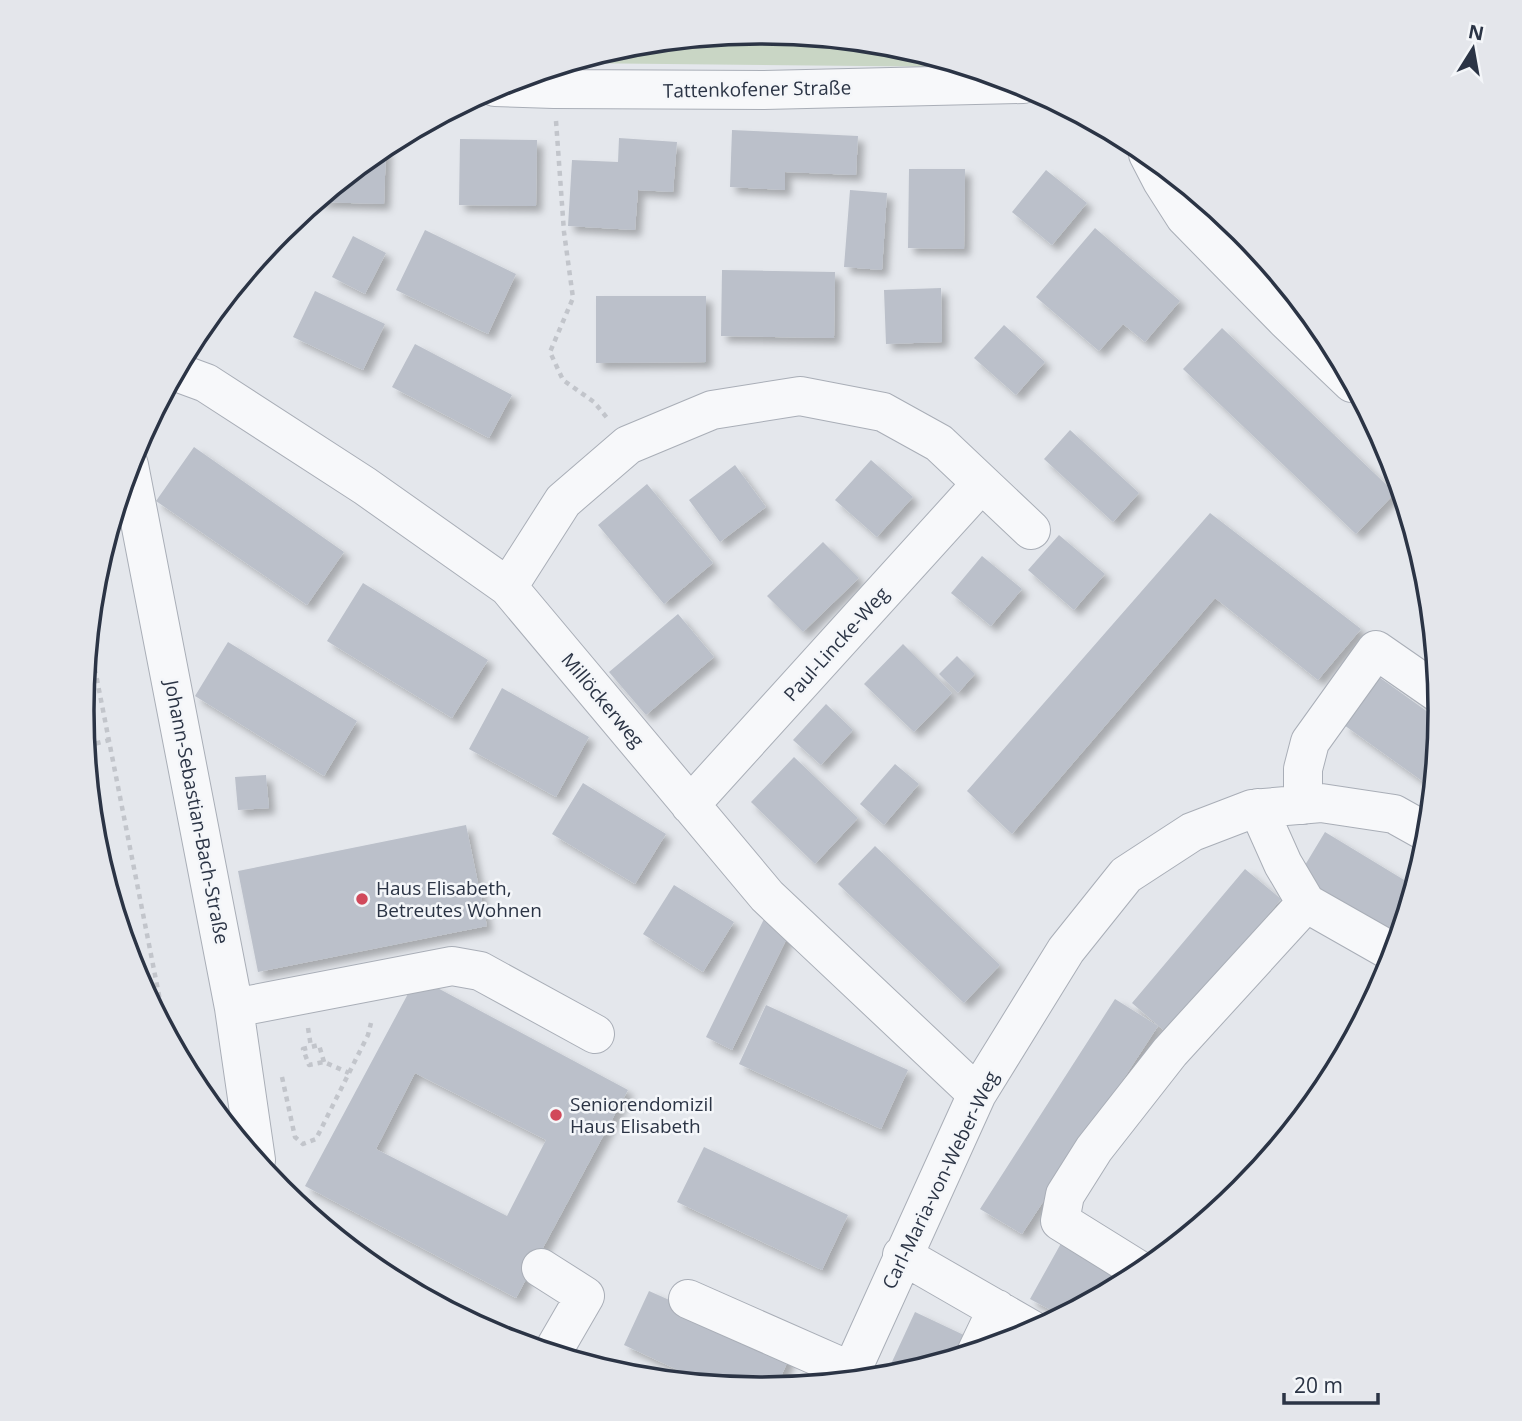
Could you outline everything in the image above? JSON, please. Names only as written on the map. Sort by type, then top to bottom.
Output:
[{"type":"street","name":"Tattenkofener Straße","points":[[525,88],[764,90],[990,85]]},
{"type":"street","points":[[1163,179],[1185,217],[1327,359]]},
{"type":"street","name":"Millöckerweg","points":[[185,375],[206,383],[365,486],[508,587],[767,896],[977,1094]]},
{"type":"street","points":[[508,587],[563,501],[628,444],[712,410],[800,396],[883,412],[939,443],[1031,530]]},
{"type":"street","name":"Paul-Lincke-Weg","points":[[690,804],[981,484]]},
{"type":"street","name":"Johann-Sebastian-Bach-Straße","points":[[134,485],[234,1008],[253,1142]]},
{"type":"street","points":[[1303,805],[1303,769],[1310,742],[1376,650],[1427,685]]},
{"type":"street","name":"Carl-Maria-von-Weber-Weg","points":[[851,1371],[977,1094],[1066,950],[1126,875],[1192,832],[1258,808],[1321,803],[1394,814],[1417,827]]},
{"type":"street","points":[[1258,808],[1283,864],[1307,903],[1384,947]]},
{"type":"street","points":[[1131,1265],[1060,1221],[1065,1195],[1094,1149],[1170,1052],[1307,903]]},
{"type":"street","points":[[234,1008],[452,966],[480,971],[596,1034]]},
{"type":"street","points":[[902,1255],[1021,1324]]},
{"type":"street","points":[[541,1269],[585,1296],[557,1345]]},
{"type":"street","points":[[688,1299],[842,1373]]},
{"type":"street","points":[[983,1339],[997,1309]]},
{"type":"path","points":[[554,89],[564,232],[573,298],[550,352],[563,380],[594,402],[628,444]]},
{"type":"path","points":[[96,673],[159,997]]},
{"type":"path","points":[[96,744],[109,740]]},
{"type":"path","points":[[282,1076],[295,1137],[303,1144],[316,1139],[372,1023],[390,994],[380,980]]},
{"type":"path","points":[[359,1017],[372,1023]]},
{"type":"path","points":[[307,1020],[311,1047]]},
{"type":"path","points":[[324,1062],[319,1045],[303,1049],[309,1065],[324,1062],[349,1073]]},
{"type":"green space","points":[[761,44],[848,49],[936,67],[601,63],[674,49]]},
{"type":"building","points":[[732,130],[858,136],[856,175],[785,172],[785,190],[730,187]]},
{"type":"building","points":[[619,138],[677,142],[673,192],[638,190],[635,230],[568,226],[572,160],[618,162]]},
{"type":"building","points":[[460,139],[537,140],[536,206],[459,205]]},
{"type":"building","points":[[386,160],[384,204],[329,202]]},
{"type":"building","points":[[909,169],[965,169],[964,249],[908,248]]},
{"type":"building","points":[[1046,170],[1087,203],[1052,245],[1012,212]]},
{"type":"building","points":[[850,190],[887,193],[882,270],[844,267]]},
{"type":"building","points":[[1095,228],[1180,301],[1145,342],[1123,324],[1099,351],[1036,297]]},
{"type":"building","points":[[425,230],[516,274],[488,334],[396,290]]},
{"type":"building","points":[[353,236],[386,253],[365,294],[332,277]]},
{"type":"building","points":[[722,270],[835,272],[834,338],[721,336]]},
{"type":"building","points":[[941,288],[942,342],[886,344],[884,290]]},
{"type":"building","points":[[315,291],[385,324],[363,370],[293,337]]},
{"type":"building","points":[[596,296],[706,296],[706,362],[596,363]]},
{"type":"building","points":[[1004,325],[1045,362],[1016,395],[974,358]]},
{"type":"building","points":[[1222,328],[1389,487],[1392,496],[1356,534],[1183,369]]},
{"type":"building","points":[[415,344],[512,395],[489,438],[392,387]]},
{"type":"building","points":[[1070,430],[1139,493],[1113,522],[1044,459]]},
{"type":"building","points":[[194,447],[344,552],[307,605],[156,501]]},
{"type":"building","points":[[871,460],[913,497],[877,537],[835,500]]},
{"type":"building","points":[[735,465],[766,507],[720,542],[689,500]]},
{"type":"building","points":[[647,484],[713,563],[664,604],[598,525]]},
{"type":"building","points":[[1210,513],[1361,629],[1318,680],[1215,598],[1012,834],[967,791]]},
{"type":"building","points":[[1059,535],[1105,574],[1074,610],[1028,570]]},
{"type":"building","points":[[823,542],[859,578],[803,632],[767,596]]},
{"type":"building","points":[[982,556],[1022,589],[991,626],[951,593]]},
{"type":"building","points":[[363,583],[488,660],[452,718],[327,641]]},
{"type":"building","points":[[678,614],[714,657],[646,715],[609,672]]},
{"type":"building","points":[[228,642],[357,721],[324,776],[195,696]]},
{"type":"building","points":[[903,644],[952,693],[914,732],[864,684]]},
{"type":"building","points":[[957,656],[975,674],[958,693],[939,674]]},
{"type":"building","points":[[1379,677],[1428,712],[1423,782],[1344,725]]},
{"type":"building","points":[[502,688],[589,737],[556,797],[469,749]]},
{"type":"building","points":[[826,704],[853,730],[821,765],[793,740]]},
{"type":"building","points":[[794,757],[858,818],[815,864],[751,802]]},
{"type":"building","points":[[895,764],[919,784],[884,825],[860,804]]},
{"type":"building","points":[[266,775],[269,808],[238,810],[235,777]]},
{"type":"building","points":[[583,783],[666,834],[635,884],[552,834]]},
{"type":"building","name":"Haus Elisabeth, Betreutes Wohnen","points":[[466,825],[487,926],[258,972],[238,871]]},
{"type":"building","points":[[1325,832],[1406,881],[1388,936],[1296,880]]},
{"type":"building","points":[[875,846],[1000,965],[964,1003],[838,884]]},
{"type":"building","points":[[1245,869],[1281,899],[1168,1034],[1132,1003]]},
{"type":"building","points":[[674,885],[734,922],[703,972],[643,934]]},
{"type":"building","points":[[764,919],[790,932],[732,1050],[706,1037]]},
{"type":"building","name":"Seniorendomizil Haus Elisabeth","points":[[417,977],[628,1090],[516,1298],[305,1186]],"holes":[[[415,1073],[546,1140],[507,1216],[376,1149]]]},
{"type":"building","points":[[1115,999],[1158,1026],[1022,1234],[980,1209]]},
{"type":"building","points":[[766,1005],[908,1070],[881,1129],[739,1064]]},
{"type":"building","points":[[704,1147],[848,1215],[822,1270],[677,1202]]},
{"type":"building","points":[[1064,1238],[1122,1271],[1051,1310],[1030,1299]]},
{"type":"building","points":[[649,1291],[791,1354],[781,1377],[717,1376],[684,1373],[624,1345]]},
{"type":"building","points":[[915,1312],[968,1337],[964,1345],[891,1364]]},
{"type":"place","name":"Haus Elisabeth, Betreutes Wohnen","points":[[362,899]]},
{"type":"place","name":"Seniorendomizil Haus Elisabeth","points":[[556,1115]]}]
